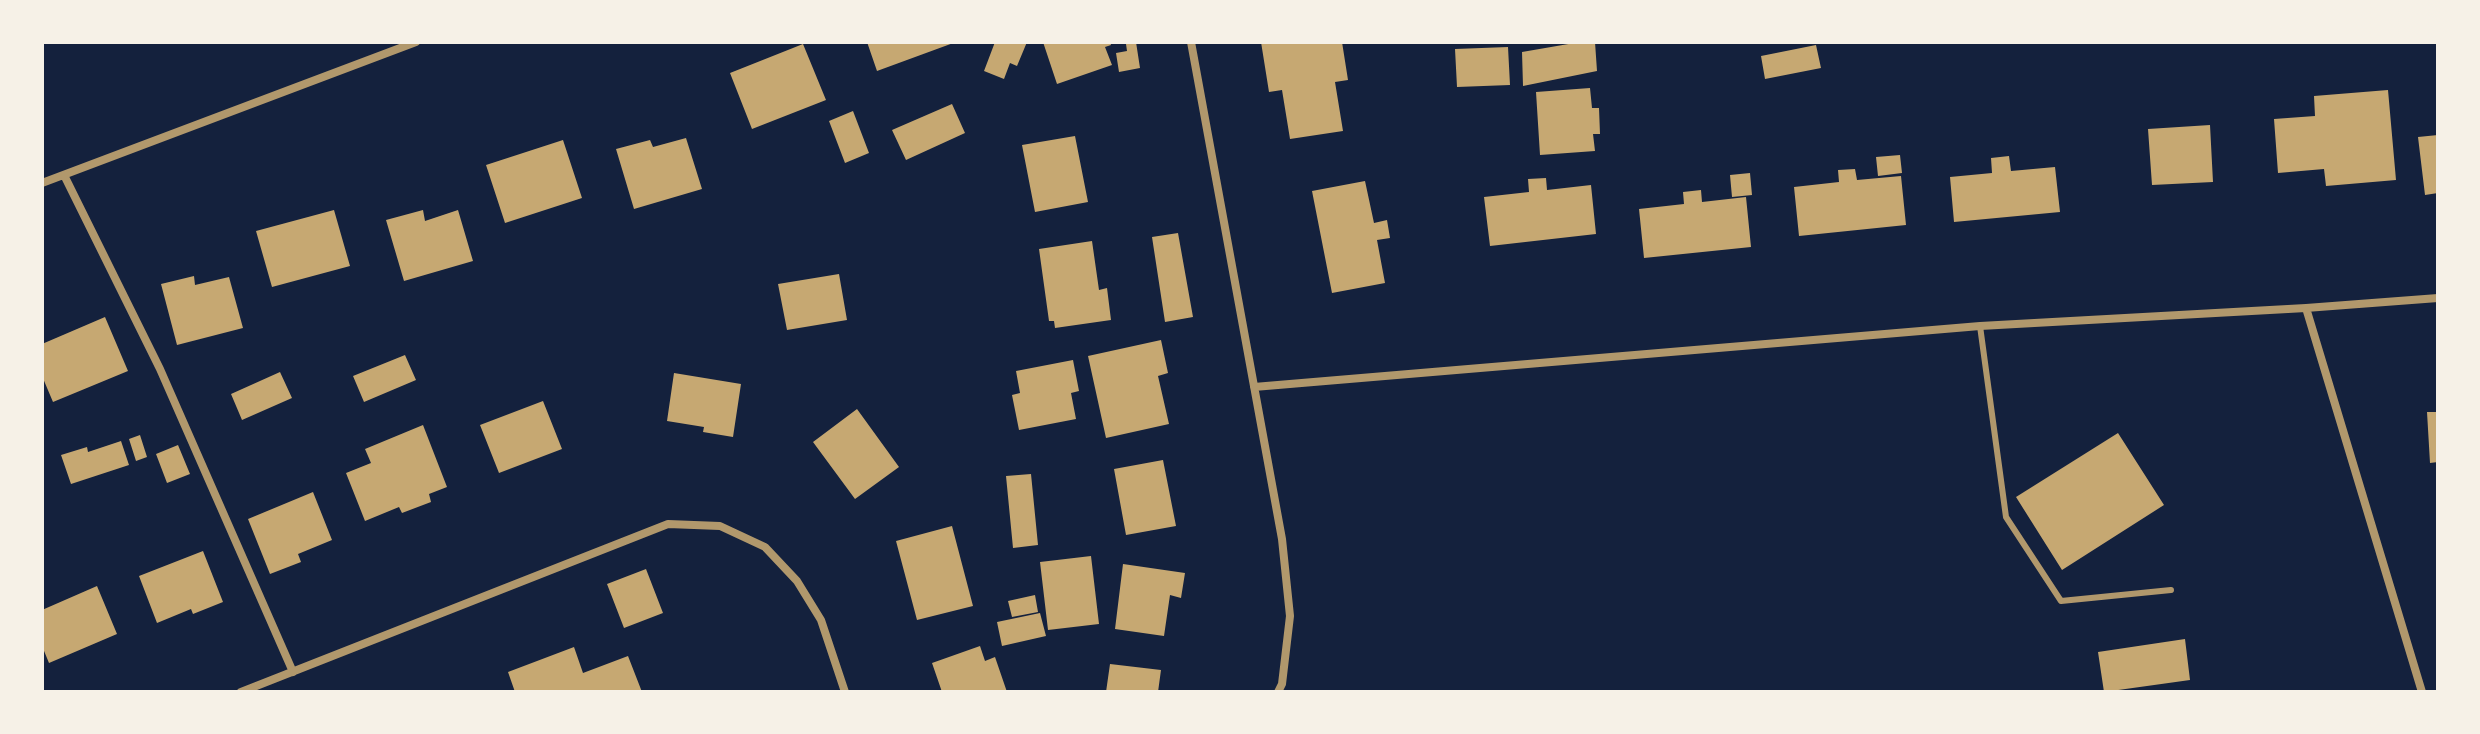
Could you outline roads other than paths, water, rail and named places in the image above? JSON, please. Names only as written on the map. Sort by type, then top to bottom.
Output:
[{"type":"street","points":[[42,183],[416,42]]},
{"type":"street","points":[[1191,42],[1282,539],[1290,616],[1282,684],[1278,692]]},
{"type":"street","points":[[64,175],[160,369],[293,672]]},
{"type":"street","points":[[1254,387],[1980,326],[2438,298]]},
{"type":"street","points":[[2306,308],[2422,692]]},
{"type":"street","points":[[241,692],[668,524],[720,526],[765,547],[797,581],[821,620],[845,692]]},
{"type":"lane","points":[[1980,326],[2006,517],[2061,601],[2171,590]]}]
